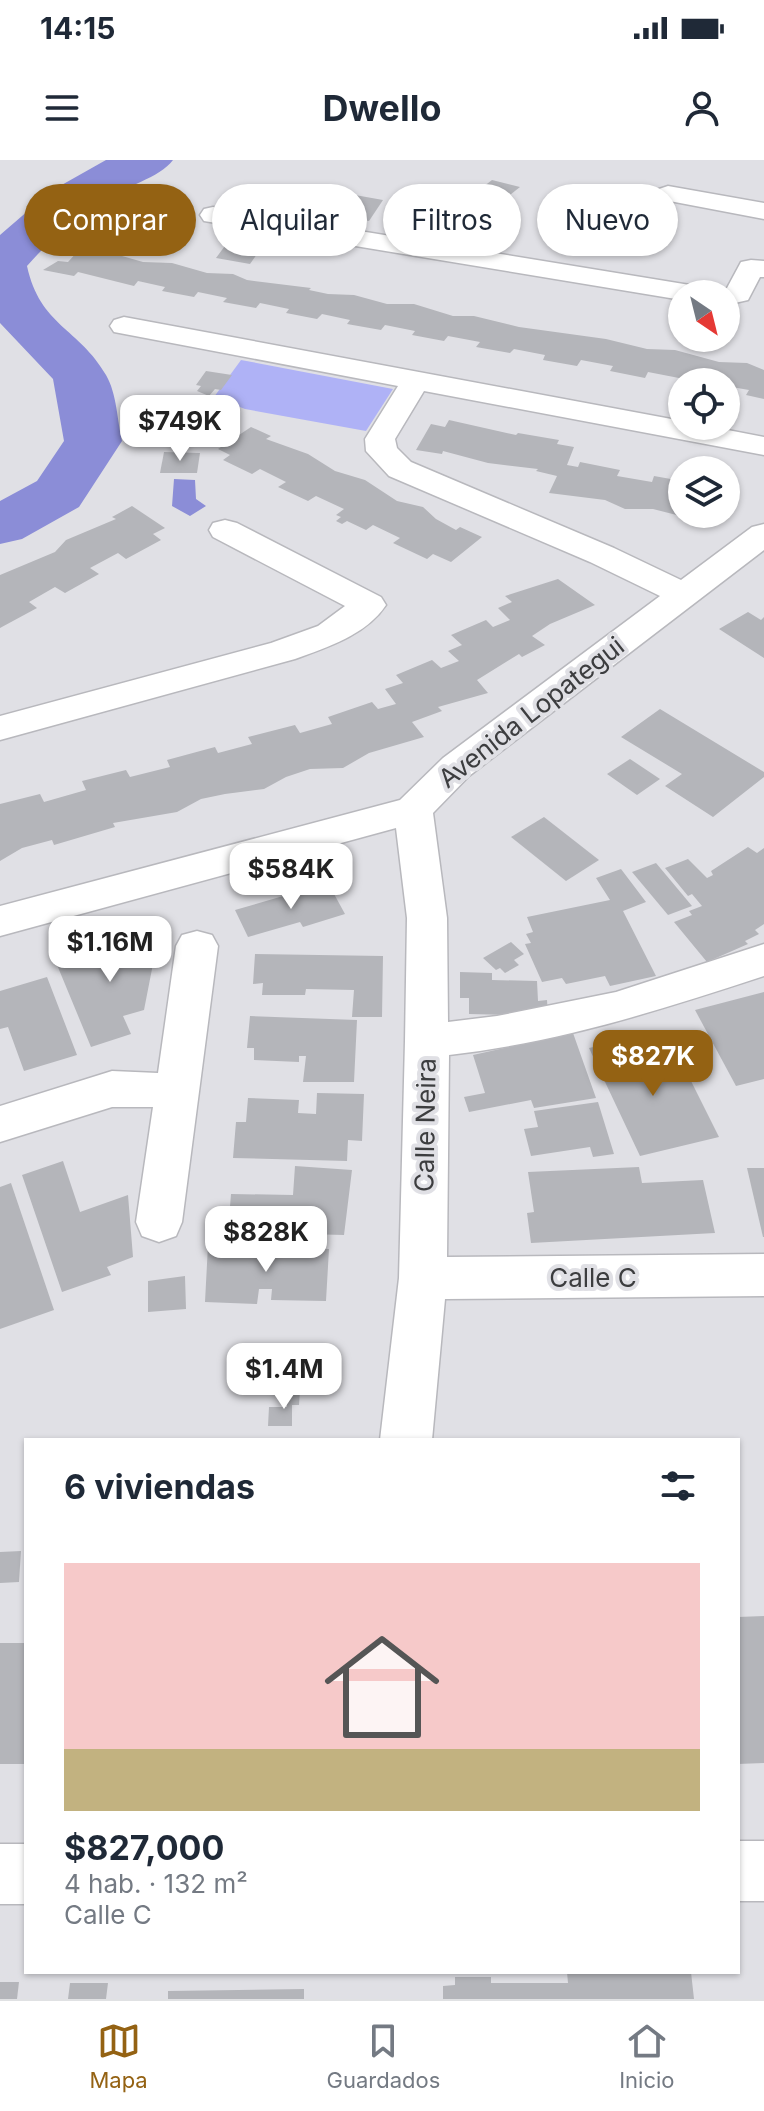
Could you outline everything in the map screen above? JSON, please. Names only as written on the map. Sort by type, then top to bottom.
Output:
[{"type":"street","points":[[678,196],[764,211]]},
{"type":"street","points":[[367,240],[668,289]]},
{"type":"street","points":[[740,290],[751,268],[764,269]]},
{"type":"street","points":[[124,326],[764,446]]},
{"type":"street","points":[[415,382],[380,439],[382,451],[400,469],[602,555],[683,594]]},
{"type":"street","points":[[0,728],[312,641],[330,634],[369,605],[225,530]]},
{"type":"street","name":"Avenida Lopategui","points":[[0,921],[413,810],[456,767],[764,534]]},
{"type":"street","name":"Calle Neira","points":[[406,1438],[423,1278],[427,1041],[427,918],[413,810]]},
{"type":"street","points":[[159,1222],[197,946]]},
{"type":"street","points":[[427,1041],[497,1033],[616,1008],[764,960]]},
{"type":"street","points":[[0,1124],[112,1089],[146,1088],[177,1095]]},
{"type":"street","name":"Calle C","points":[[423,1278],[764,1275]]},
{"type":"street","points":[[740,1871],[764,1871]]},
{"type":"street","points":[[0,1874],[24,1874]]},
{"type":"shaded area","points":[[241,360],[393,389],[366,431],[245,409],[214,397]]},
{"type":"shaded area","points":[[174,479],[195,480],[196,499],[206,506],[190,516],[172,506]]},
{"type":"building","points":[[492,180],[508,184],[487,184]]},
{"type":"building","points":[[367,197],[383,200],[369,221]]},
{"type":"building","points":[[74,256],[122,256],[143,262],[172,263],[207,273],[233,274],[247,280],[311,288],[309,290],[328,294],[354,295],[387,304],[414,304],[453,316],[474,316],[519,327],[682,352],[719,362],[747,363],[764,370],[764,399],[746,395],[749,390],[740,388],[740,368],[668,368],[668,376],[648,372],[645,378],[610,371],[613,366],[581,360],[577,366],[543,360],[545,355],[476,347],[480,342],[448,336],[444,341],[412,335],[415,331],[385,325],[381,330],[347,324],[350,320],[322,314],[317,319],[286,313],[289,309],[260,303],[256,308],[223,302],[227,298],[198,292],[194,297],[162,291],[165,287],[138,281],[134,286],[78,272],[74,276],[43,270],[58,261],[68,262]]},
{"type":"building","points":[[217,256],[256,256],[250,264],[216,258]]},
{"type":"building","points":[[206,371],[232,375],[221,390],[215,389],[209,396],[197,391],[201,386],[196,385]]},
{"type":"building","points":[[449,420],[516,435],[559,440],[557,444],[574,447],[567,465],[578,467],[580,462],[620,470],[617,476],[652,482],[654,476],[668,478],[668,513],[653,509],[625,509],[605,500],[549,493],[557,476],[536,471],[538,469],[488,463],[443,451],[442,454],[416,450],[431,424],[445,427]]},
{"type":"building","points":[[251,427],[271,436],[266,439],[308,454],[335,471],[365,480],[397,501],[423,507],[436,519],[456,530],[460,527],[482,537],[451,562],[433,554],[427,559],[393,543],[400,538],[373,525],[366,530],[347,521],[342,524],[336,521],[341,517],[336,515],[344,509],[316,496],[308,501],[278,487],[286,482],[260,469],[252,474],[223,460],[230,455],[218,449]]},
{"type":"building","points":[[164,452],[200,453],[197,473],[160,473]]},
{"type":"building","points":[[132,506],[165,528],[153,534],[161,540],[126,559],[118,553],[90,568],[99,574],[65,593],[55,587],[29,602],[37,608],[0,628],[0,575],[55,552],[66,540],[116,519],[112,517]]},
{"type":"building","points":[[558,579],[595,605],[550,624],[532,636],[545,645],[522,657],[519,654],[477,680],[488,693],[438,707],[442,711],[412,722],[424,737],[369,753],[343,768],[310,769],[264,789],[201,799],[177,812],[113,823],[115,827],[54,845],[52,840],[22,848],[0,861],[0,804],[40,794],[44,802],[86,790],[82,781],[126,770],[130,777],[170,767],[167,760],[215,747],[218,753],[252,744],[248,737],[295,725],[300,733],[332,724],[328,717],[372,702],[378,709],[396,704],[385,689],[403,683],[396,675],[432,660],[441,668],[459,661],[448,651],[462,645],[451,635],[486,620],[493,627],[510,620],[498,608],[512,602],[505,596]]},
{"type":"building","points":[[748,612],[761,620],[764,617],[764,658],[719,629]]},
{"type":"building","points":[[660,709],[764,772],[764,777],[713,817],[665,786],[682,774],[621,737]]},
{"type":"building","points":[[630,759],[660,779],[637,795],[607,774]]},
{"type":"building","points":[[544,817],[599,860],[566,881],[511,837]]},
{"type":"building","points":[[748,847],[757,853],[764,848],[764,924],[755,930],[759,934],[745,941],[748,944],[707,962],[674,922],[692,915],[689,911],[702,906],[692,894],[688,896],[665,868],[688,859],[707,878],[713,875],[711,871]]},
{"type":"building","points":[[656,863],[692,906],[668,915],[632,872]]},
{"type":"building","points":[[621,869],[646,902],[623,911],[656,976],[610,986],[605,976],[566,984],[562,978],[542,982],[525,944],[531,943],[526,934],[533,932],[527,917],[610,900],[596,878]]},
{"type":"building","points":[[328,883],[345,914],[303,927],[300,922],[248,937],[235,910]]},
{"type":"building","points":[[160,928],[144,1010],[123,1016],[131,1034],[91,1047],[55,960]]},
{"type":"building","points":[[511,942],[524,954],[514,960],[519,965],[505,973],[500,968],[496,970],[483,958]]},
{"type":"building","points":[[255,954],[383,956],[382,1017],[352,1017],[354,990],[306,989],[305,995],[262,995],[263,983],[253,984]]},
{"type":"building","points":[[460,972],[492,973],[492,980],[537,981],[538,1001],[547,1000],[548,1016],[469,1014],[469,998],[460,998]]},
{"type":"building","points":[[47,977],[77,1055],[24,1071],[8,1027],[0,1029],[0,991]]},
{"type":"building","points":[[764,992],[764,1079],[736,1086],[695,1010]]},
{"type":"building","points":[[250,1016],[357,1020],[354,1082],[303,1082],[306,1056],[299,1056],[299,1062],[254,1060],[254,1048],[247,1048]]},
{"type":"building","points":[[573,1033],[596,1098],[534,1108],[531,1100],[469,1112],[464,1097],[485,1093],[473,1055]]},
{"type":"building","points":[[638,1037],[651,1064],[679,1057],[719,1137],[640,1156],[589,1048]]},
{"type":"building","points":[[317,1093],[364,1094],[362,1141],[348,1140],[347,1161],[233,1158],[236,1122],[246,1122],[248,1098],[299,1100],[298,1113],[316,1114]]},
{"type":"building","points":[[598,1102],[614,1154],[593,1157],[590,1147],[531,1156],[524,1129],[538,1127],[534,1111]]},
{"type":"building","points":[[63,1161],[80,1212],[128,1195],[133,1257],[107,1267],[111,1275],[62,1292],[22,1175]]},
{"type":"building","points":[[295,1166],[352,1170],[344,1235],[228,1232],[231,1194],[293,1195]]},
{"type":"building","points":[[639,1167],[642,1183],[703,1180],[715,1233],[531,1243],[527,1213],[534,1212],[528,1172]]},
{"type":"building","points":[[747,1168],[764,1168],[764,1237],[763,1237]]},
{"type":"building","points":[[11,1183],[54,1310],[0,1329],[0,1187]]},
{"type":"building","points":[[208,1245],[329,1249],[326,1301],[271,1300],[272,1289],[259,1289],[257,1304],[205,1302]]},
{"type":"building","points":[[185,1276],[186,1309],[148,1312],[148,1281]]},
{"type":"building","points":[[287,1390],[300,1390],[299,1405],[292,1405],[292,1426],[268,1426],[269,1407],[287,1407]]},
{"type":"building","points":[[21,1551],[19,1582],[0,1583],[0,1552]]},
{"type":"building","points":[[764,1616],[764,1763],[740,1764],[740,1617]]},
{"type":"building","points":[[0,1643],[24,1643],[24,1764],[0,1764]]},
{"type":"building","points":[[567,1974],[691,1974],[694,1999],[443,1999],[443,1986],[455,1985],[455,1977],[491,1977],[491,1983],[568,1983]]},
{"type":"building","points":[[0,1982],[19,1982],[17,1999],[0,1999]]},
{"type":"building","points":[[70,1983],[108,1983],[106,1999],[68,1999]]},
{"type":"building","points":[[304,1989],[304,1999],[168,1999],[168,1991]]},
{"type":"waterway","points":[[0,526],[58,494],[93,441],[78,374],[20,314],[5,284],[1,264],[50,215],[86,189],[149,160]]}]
